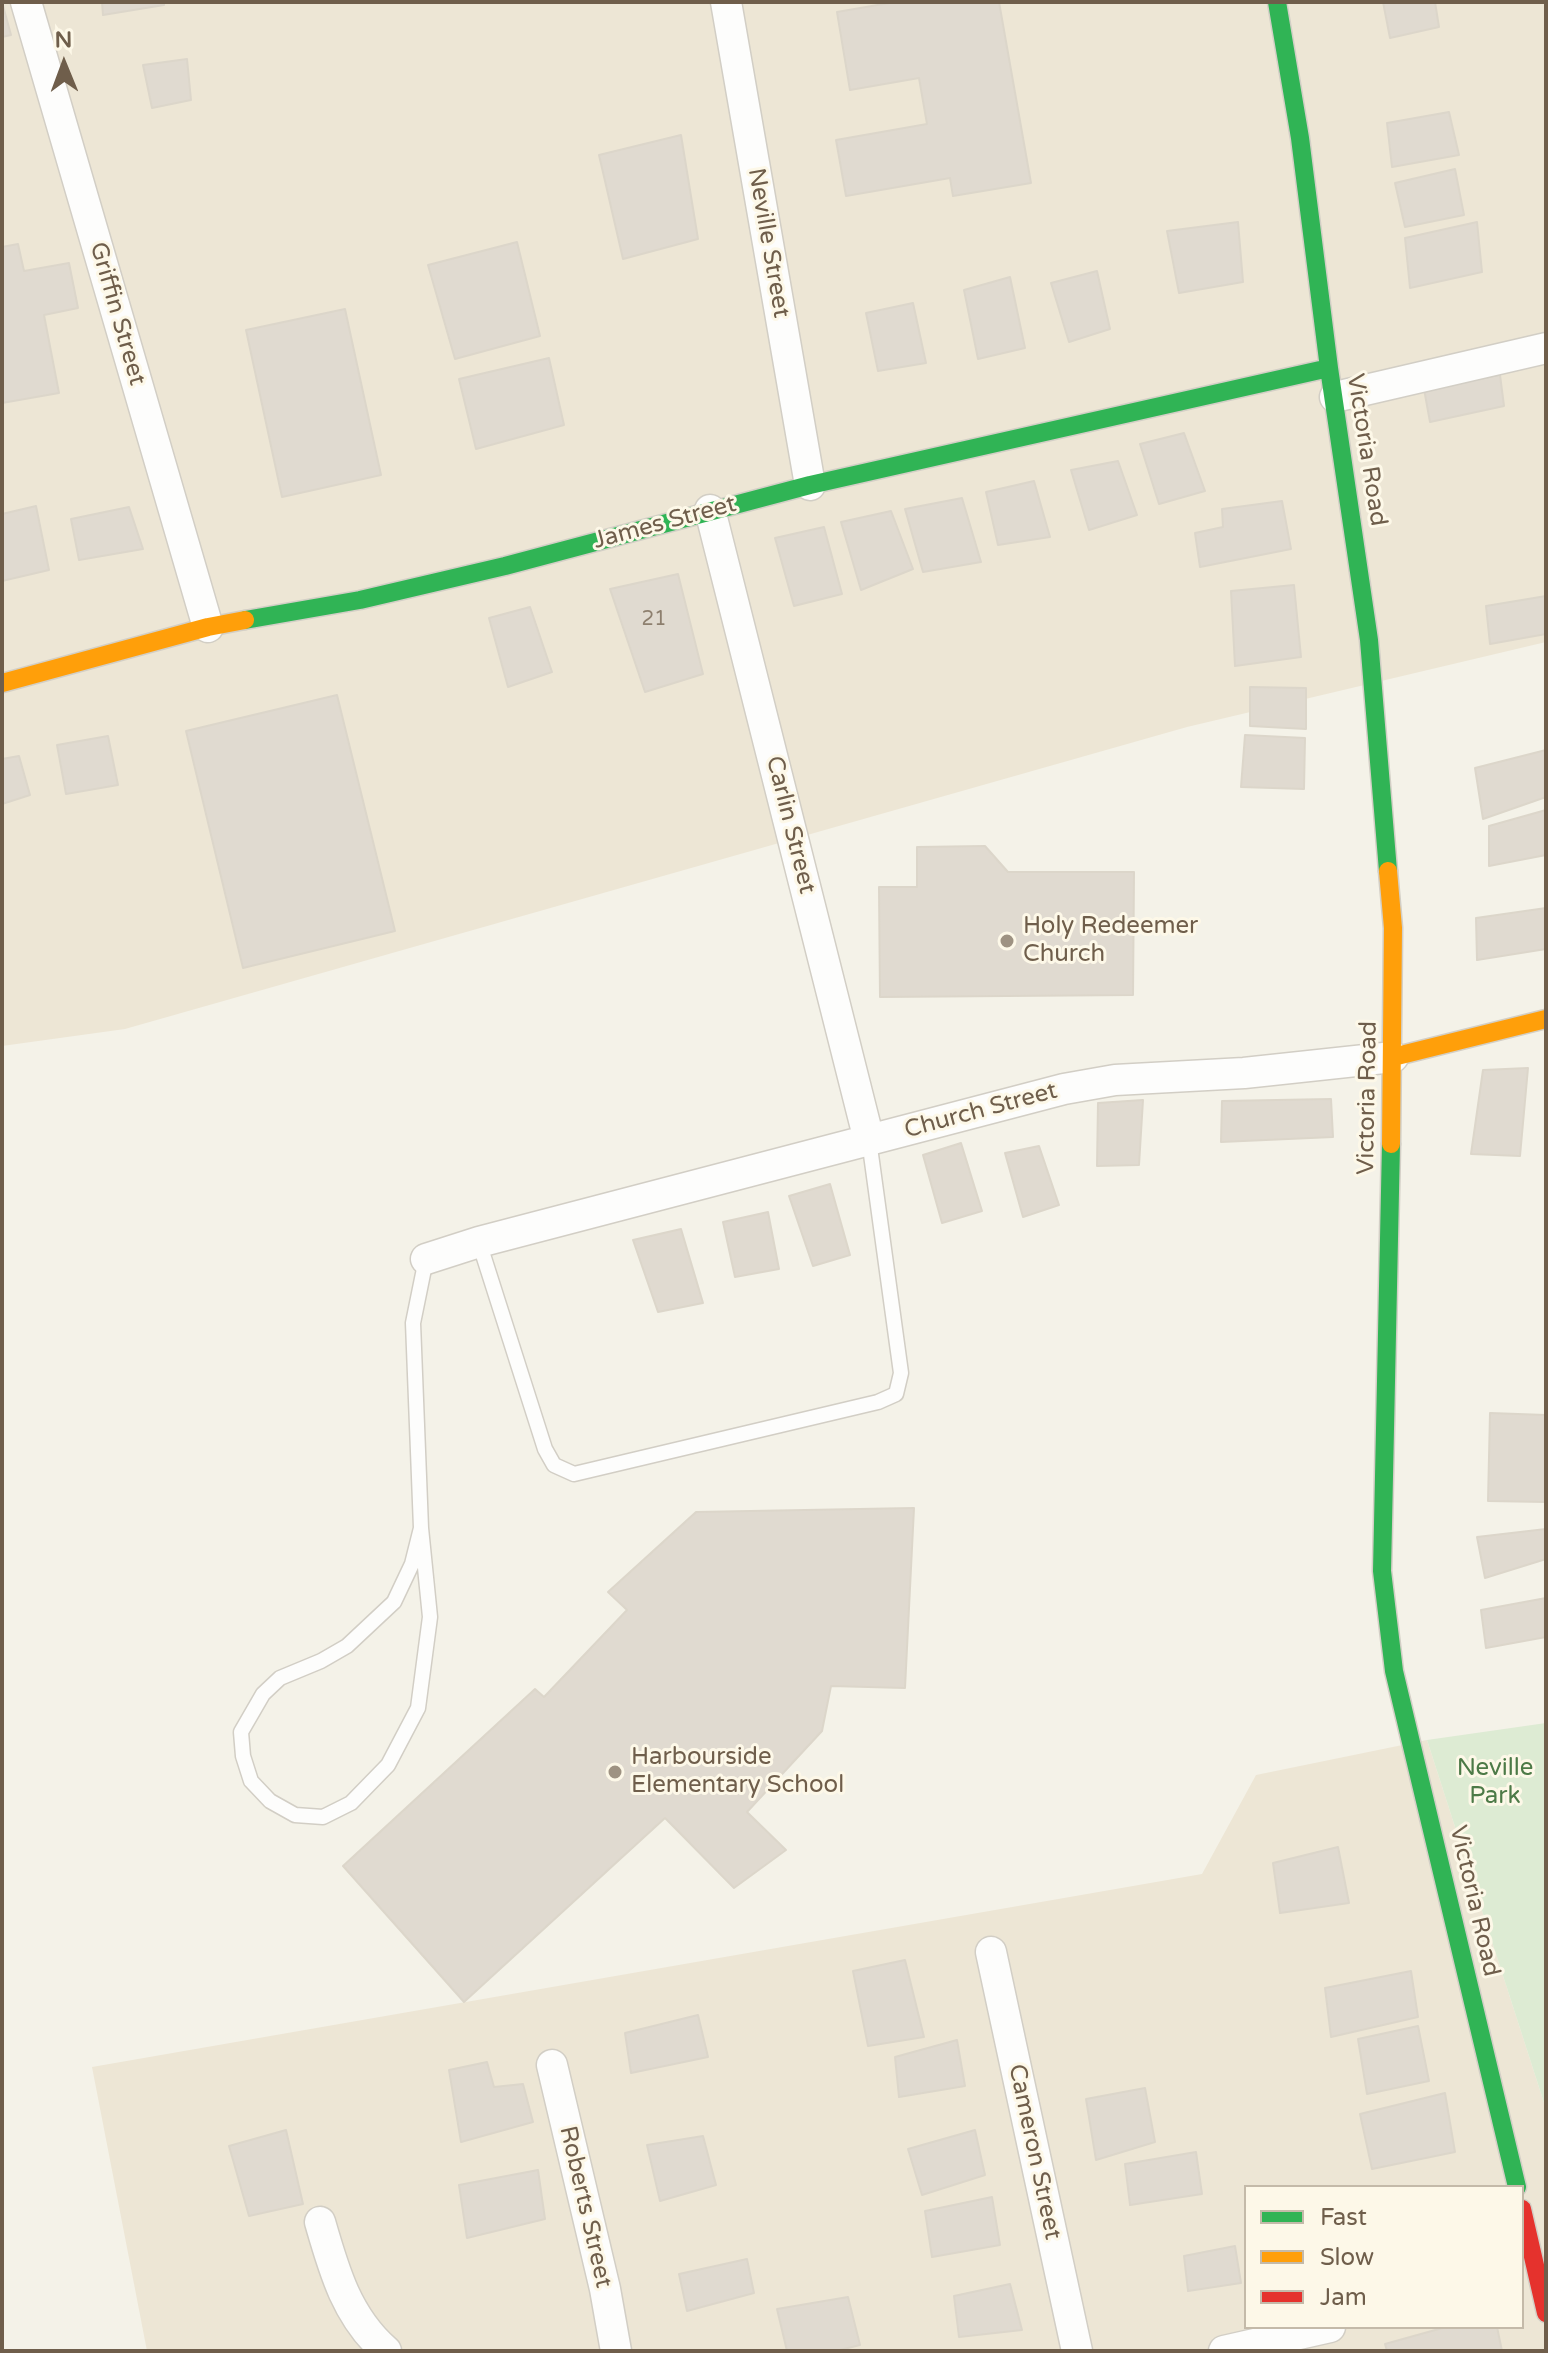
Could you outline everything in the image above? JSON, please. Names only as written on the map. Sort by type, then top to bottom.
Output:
[{"type":"main road","name":"Victoria Road","points":[[1277,2],[1300,138],[1372,663],[1393,928],[1382,1571],[1394,1671],[1517,2185]]},
{"type":"main road","name":"James Street","points":[[2,683],[208,627],[360,600],[505,566],[810,485],[1332,383]]},
{"type":"main road","name":"Church Street","points":[[1393,1057],[1546,1019]]},
{"type":"main road","points":[[1524,2227],[1530,2281],[1546,2313]]},
{"type":"street","name":"Griffin Street","points":[[26,2],[208,627]]},
{"type":"street","name":"Neville Street","points":[[726,2],[810,485]]},
{"type":"street","name":"James Street","points":[[1332,383],[1546,348]]},
{"type":"street","name":"Carlin Street","points":[[710,510],[869,1140]]},
{"type":"street","name":"Church Street","points":[[426,1259],[479,1242],[1064,1089],[1115,1080],[1244,1073],[1393,1057]]},
{"type":"street","name":"Cameron Street","points":[[991,1952],[1077,2351]]},
{"type":"street","name":"Roberts Street","points":[[552,2065],[605,2289],[616,2351]]},
{"type":"street","points":[[320,2222],[337,2280],[367,2334],[386,2351]]},
{"type":"street","points":[[1224,2351],[1321,2329]]},
{"type":"lane","points":[[479,1242],[545,1449],[554,1465],[574,1474],[878,1402],[896,1394],[901,1373],[869,1140]]},
{"type":"lane","points":[[421,1528],[412,1564],[394,1602],[347,1646],[280,1678],[263,1694],[241,1732],[243,1756],[251,1781],[270,1801],[295,1815],[323,1817],[351,1803],[388,1765],[418,1708],[430,1617],[421,1528],[413,1323],[426,1259]]},
{"type":"shaded area","points":[[2,2],[1546,2],[1546,642],[1187,727],[125,1029],[2,1046]]},
{"type":"shaded area","points":[[1427,1740],[1546,2109],[1546,2351],[147,2351],[92,2067],[1202,1874],[1256,1775]]},
{"type":"green space","name":"Neville Park","points":[[1546,1723],[1546,2109],[1427,1740]]},
{"type":"building","points":[[2,2],[11,35],[2,37]]},
{"type":"building","points":[[102,2],[164,2],[164,5],[103,15]]},
{"type":"building","points":[[895,2],[999,2],[1031,183],[953,196],[950,178],[846,196],[836,140],[927,124],[919,78],[850,90],[837,12]]},
{"type":"building","points":[[1383,2],[1435,2],[1439,27],[1390,38]]},
{"type":"building","points":[[187,59],[191,100],[152,108],[143,65]]},
{"type":"building","points":[[1449,112],[1459,155],[1392,167],[1387,123]]},
{"type":"building","points":[[681,135],[698,239],[623,259],[599,155]]},
{"type":"building","points":[[1455,169],[1464,215],[1405,227],[1395,183]]},
{"type":"building","points":[[1238,222],[1243,282],[1179,293],[1167,231]]},
{"type":"building","points":[[1477,222],[1482,272],[1410,288],[1405,238]]},
{"type":"building","points":[[517,242],[540,336],[455,359],[428,265]]},
{"type":"building","points":[[18,244],[24,271],[69,263],[78,308],[44,315],[59,393],[2,403],[2,247]]},
{"type":"building","points":[[1097,271],[1110,329],[1069,342],[1051,283]]},
{"type":"building","points":[[1010,277],[1025,348],[978,359],[964,290]]},
{"type":"building","points":[[913,303],[926,363],[878,371],[866,313]]},
{"type":"building","points":[[345,309],[381,475],[282,497],[246,330]]},
{"type":"building","points":[[549,358],[564,425],[476,449],[459,379]]},
{"type":"building","points":[[1500,375],[1504,406],[1430,422],[1424,389]]},
{"type":"building","points":[[1184,433],[1205,491],[1159,504],[1140,444]]},
{"type":"building","points":[[1118,461],[1137,515],[1089,530],[1071,470]]},
{"type":"building","points":[[1034,481],[1050,537],[998,545],[986,492]]},
{"type":"building","points":[[962,498],[981,562],[923,572],[905,509]]},
{"type":"building","points":[[1282,501],[1291,549],[1200,567],[1195,533],[1223,527],[1222,509]]},
{"type":"building","points":[[36,506],[49,570],[2,581],[2,514]]},
{"type":"building","points":[[129,507],[143,549],[79,560],[71,519]]},
{"type":"building","points":[[891,511],[913,569],[861,590],[841,522]]},
{"type":"building","points":[[824,527],[842,594],[794,606],[775,538]]},
{"type":"building","points":[[678,574],[703,674],[645,692],[610,589]]},
{"type":"building","points":[[1294,585],[1301,657],[1235,666],[1231,591]]},
{"type":"building","points":[[1546,596],[1546,634],[1490,644],[1486,606]]},
{"type":"building","points":[[530,607],[552,672],[508,687],[489,618]]},
{"type":"building","points":[[1250,687],[1306,688],[1306,729],[1250,726]]},
{"type":"building","points":[[337,695],[395,931],[243,968],[186,731]]},
{"type":"building","points":[[1245,735],[1305,738],[1304,789],[1241,787]]},
{"type":"building","points":[[108,736],[118,785],[66,794],[57,745]]},
{"type":"building","points":[[1546,750],[1546,797],[1483,819],[1475,768]]},
{"type":"building","points":[[19,756],[30,795],[2,804],[2,759]]},
{"type":"building","points":[[1546,810],[1546,855],[1489,866],[1489,826]]},
{"type":"building","name":"Holy Redeemer Church","points":[[985,846],[1008,872],[1134,872],[1133,995],[880,997],[879,887],[917,887],[917,847]]},
{"type":"building","points":[[1546,908],[1546,949],[1477,960],[1476,918]]},
{"type":"building","points":[[1528,1068],[1520,1156],[1471,1154],[1483,1070]]},
{"type":"building","points":[[1331,1099],[1333,1137],[1221,1142],[1222,1101]]},
{"type":"building","points":[[1143,1100],[1139,1165],[1097,1166],[1098,1103]]},
{"type":"building","points":[[961,1143],[982,1211],[942,1223],[923,1155]]},
{"type":"building","points":[[1039,1146],[1059,1205],[1023,1217],[1005,1153]]},
{"type":"building","points":[[830,1184],[850,1255],[813,1266],[789,1196]]},
{"type":"building","points":[[768,1212],[779,1269],[735,1277],[723,1222]]},
{"type":"building","points":[[681,1229],[703,1303],[658,1312],[633,1240]]},
{"type":"building","points":[[1490,1413],[1546,1415],[1546,1502],[1488,1501]]},
{"type":"building","name":"Harbourside Elementary School","points":[[914,1508],[905,1688],[831,1686],[822,1731],[747,1812],[786,1850],[734,1888],[665,1818],[464,2002],[343,1866],[535,1689],[544,1697],[627,1610],[608,1592],[696,1512]]},
{"type":"building","points":[[1546,1529],[1546,1559],[1485,1578],[1477,1537]]},
{"type":"building","points":[[1546,1598],[1546,1637],[1486,1648],[1481,1610]]},
{"type":"building","points":[[1338,1847],[1349,1903],[1280,1913],[1273,1863]]},
{"type":"building","points":[[905,1960],[924,2037],[868,2046],[853,1971]]},
{"type":"building","points":[[1411,1971],[1418,2017],[1331,2037],[1325,1988]]},
{"type":"building","points":[[698,2015],[708,2057],[631,2073],[625,2033]]},
{"type":"building","points":[[1418,2026],[1429,2081],[1367,2094],[1358,2039]]},
{"type":"building","points":[[957,2040],[965,2086],[899,2097],[895,2057]]},
{"type":"building","points":[[487,2062],[494,2087],[523,2084],[533,2122],[461,2142],[449,2070]]},
{"type":"building","points":[[1145,2088],[1155,2142],[1096,2160],[1086,2099]]},
{"type":"building","points":[[1445,2093],[1455,2152],[1372,2169],[1360,2114]]},
{"type":"building","points":[[286,2130],[303,2204],[249,2216],[229,2146]]},
{"type":"building","points":[[975,2130],[985,2175],[922,2195],[908,2149]]},
{"type":"building","points":[[703,2136],[716,2185],[660,2201],[647,2145]]},
{"type":"building","points":[[1196,2152],[1202,2194],[1130,2205],[1125,2164]]},
{"type":"building","points":[[538,2170],[545,2219],[467,2238],[459,2185]]},
{"type":"building","points":[[992,2197],[1000,2245],[932,2257],[925,2211]]},
{"type":"building","points":[[1235,2246],[1241,2283],[1188,2291],[1184,2256]]},
{"type":"building","points":[[747,2259],[754,2293],[687,2311],[679,2274]]},
{"type":"building","points":[[1010,2284],[1022,2330],[959,2337],[954,2296]]},
{"type":"building","points":[[848,2297],[860,2345],[836,2351],[787,2351],[777,2309]]},
{"type":"building","points":[[1439,2329],[1497,2329],[1502,2351],[1387,2351],[1385,2344]]},
{"type":"traffic: fast","points":[[1277,2],[1300,138],[1329,368],[1369,640],[1388,871]]},
{"type":"traffic: fast","points":[[245,620],[360,600],[505,566],[810,485],[1329,368]]},
{"type":"traffic: fast","points":[[1391,1144],[1382,1571],[1394,1671],[1517,2185]]},
{"type":"traffic: slow","points":[[2,683],[208,627],[245,620]]},
{"type":"traffic: slow","points":[[1388,871],[1393,928],[1391,1144]]},
{"type":"traffic: slow","points":[[1393,1057],[1546,1019]]},
{"type":"traffic: jam","points":[[1524,2218],[1546,2313]]},
{"type":"place","name":"Holy Redeemer Church","points":[[1007,941]]},
{"type":"place","name":"Harbourside Elementary School","points":[[615,1772]]}]
